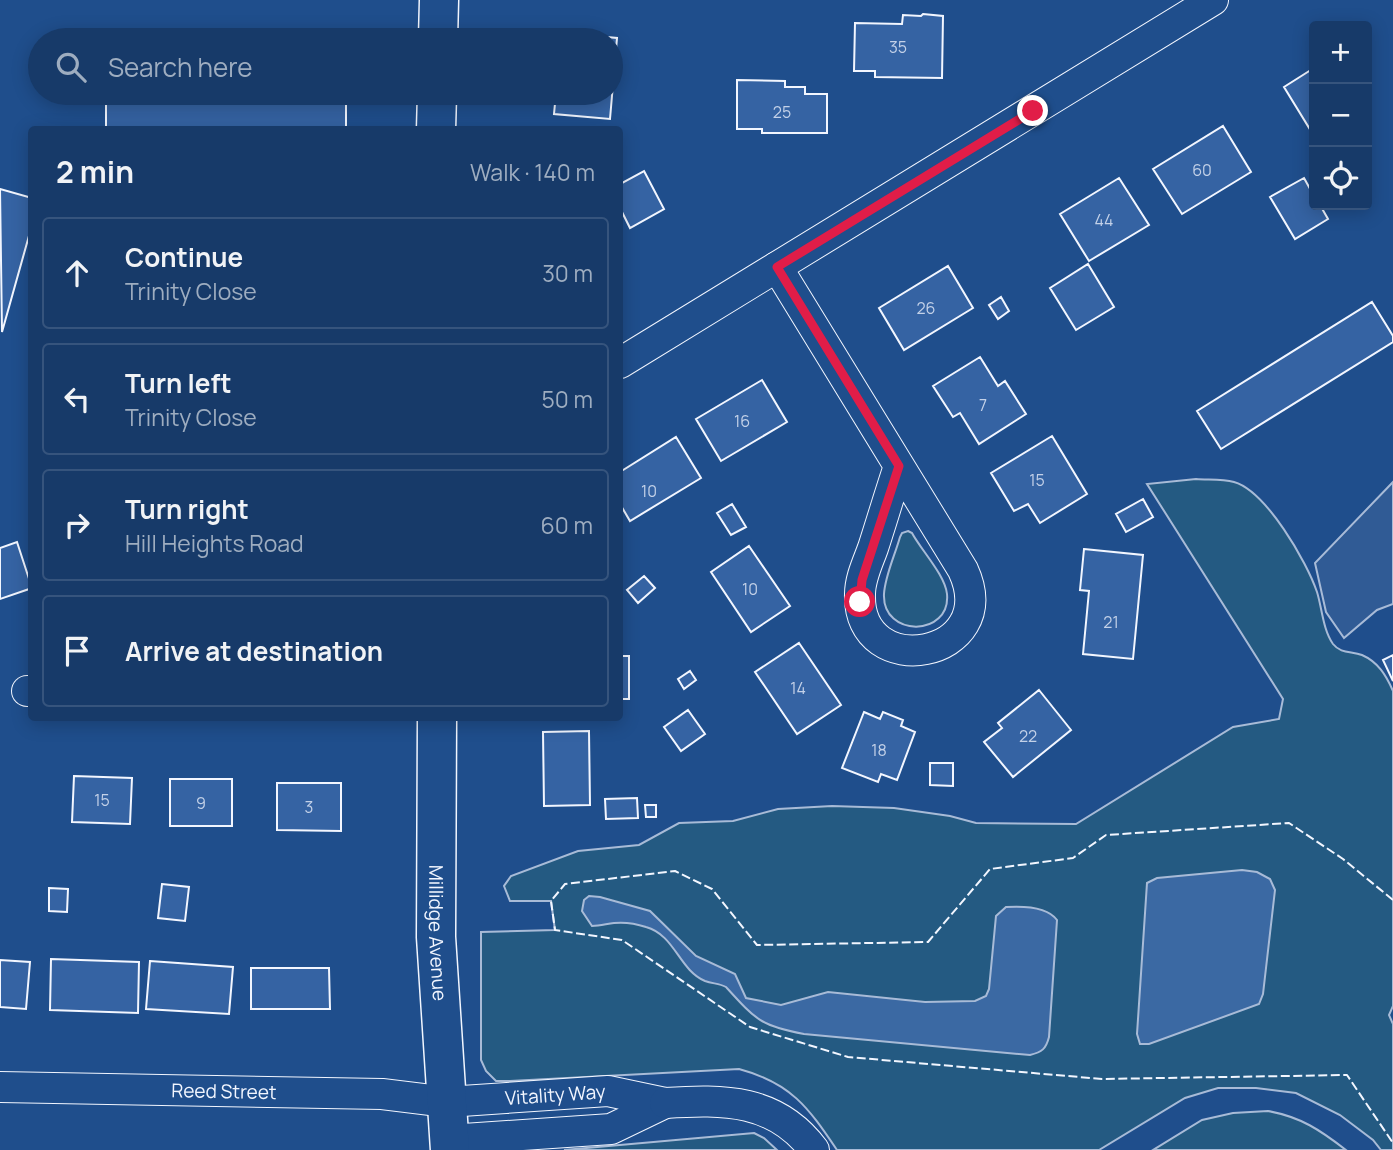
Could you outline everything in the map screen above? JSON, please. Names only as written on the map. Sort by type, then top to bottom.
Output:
[{"type":"street","points":[[438,28],[439,0]]},
{"type":"street","points":[[623,361],[1213,0]]},
{"type":"street","points":[[436,126],[437,105]]},
{"type":"street","points":[[777,267],[963,570],[969,582],[969,609],[962,626],[942,645],[918,652],[893,647],[880,639],[866,622],[860,602],[862,580],[899,466]]},
{"type":"street","name":"Millidge Avenue","points":[[438,721],[436,937],[449,1145]]},
{"type":"street","name":"Reed Street","points":[[0,1087],[382,1094],[447,1102]]},
{"type":"street","name":"Vitality Way","points":[[447,1102],[608,1091],[665,1103],[706,1101],[739,1104],[774,1114],[801,1133],[814,1150]]},
{"type":"street","name":"Vitality Way","points":[[449,1145],[611,1129],[665,1103]]},
{"type":"shaded area","points":[[1196,479],[1234,482],[1259,499],[1284,529],[1304,563],[1317,592],[1325,626],[1333,644],[1346,652],[1362,655],[1373,661],[1393,691],[1393,1006],[1389,1015],[1393,1024],[1393,1150],[1381,1150],[1373,1140],[1340,1115],[1296,1093],[1256,1088],[1218,1088],[1185,1098],[1099,1150],[837,1150],[807,1109],[785,1089],[739,1069],[510,1081],[496,1081],[486,1071],[481,1060],[481,932],[555,930],[551,901],[510,901],[504,886],[511,876],[578,851],[639,845],[679,823],[733,821],[778,809],[832,806],[894,808],[950,816],[976,823],[1076,824],[1233,727],[1279,719],[1283,699],[1147,484]]},
{"type":"shaded area","points":[[1393,482],[1393,604],[1377,610],[1344,638],[1326,612],[1315,563]]},
{"type":"shaded area","points":[[908,531],[937,571],[947,594],[945,608],[939,618],[916,627],[904,625],[894,619],[886,608],[884,594],[900,537]]},
{"type":"shaded area","points":[[1242,870],[1257,872],[1270,879],[1275,890],[1263,994],[1259,1004],[1149,1044],[1140,1044],[1137,1034],[1147,883],[1157,878]]},
{"type":"shaded area","points":[[589,896],[650,911],[696,956],[735,974],[746,998],[781,1005],[828,992],[925,1002],[975,1001],[986,996],[989,989],[996,916],[1006,907],[1041,909],[1057,920],[1048,1041],[1038,1053],[1030,1055],[804,1034],[778,1028],[760,1020],[726,987],[696,976],[656,931],[626,923],[592,926],[582,911],[584,900]]},
{"type":"shaded area","points":[[1268,1111],[1310,1125],[1346,1150],[1153,1150],[1202,1120],[1233,1113]]},
{"type":"shaded area","points":[[754,1133],[777,1150],[564,1150]]},
{"type":"building","points":[[903,15],[943,16],[942,78],[875,77],[875,71],[854,71],[855,23],[902,24]]},
{"type":"building","points":[[1309,71],[1309,128],[1284,87]]},
{"type":"building","points":[[737,80],[785,81],[785,87],[805,87],[805,94],[827,94],[827,133],[762,133],[762,129],[737,129]]},
{"type":"building","points":[[106,105],[346,105],[346,126],[106,126]]},
{"type":"building","points":[[555,105],[611,105],[610,119],[554,114]]},
{"type":"building","points":[[1223,126],[1251,172],[1182,214],[1153,169]]},
{"type":"building","points":[[644,171],[664,209],[630,228],[623,214],[623,182]]},
{"type":"building","points":[[1119,178],[1149,225],[1089,261],[1060,214]]},
{"type":"building","points":[[1304,178],[1309,187],[1309,210],[1323,210],[1328,219],[1295,239],[1270,197]]},
{"type":"building","points":[[0,189],[28,197],[28,239],[2,332]]},
{"type":"building","points":[[1088,264],[1114,307],[1076,330],[1050,288]]},
{"type":"building","points":[[948,266],[973,308],[904,350],[879,308]]},
{"type":"building","points":[[1001,297],[1009,311],[998,319],[989,305]]},
{"type":"building","points":[[1372,302],[1393,336],[1393,342],[1221,449],[1197,411]]},
{"type":"building","points":[[980,357],[998,386],[1005,381],[1026,414],[979,444],[960,413],[953,417],[933,386]]},
{"type":"building","points":[[762,380],[787,422],[721,461],[696,419]]},
{"type":"building","points":[[1052,436],[1087,494],[1040,523],[1028,504],[1014,511],[991,473]]},
{"type":"building","points":[[676,437],[701,478],[630,521],[623,509],[623,470]]},
{"type":"building","points":[[1143,499],[1153,517],[1126,532],[1116,514]]},
{"type":"building","points":[[732,504],[746,527],[731,535],[717,513]]},
{"type":"building","points":[[17,542],[28,576],[28,589],[0,599],[0,548]]},
{"type":"building","points":[[749,546],[790,606],[751,632],[711,572]]},
{"type":"building","points":[[1084,549],[1143,555],[1133,659],[1083,654],[1089,591],[1080,590]]},
{"type":"building","points":[[644,576],[655,588],[638,603],[627,590]]},
{"type":"building","points":[[799,643],[841,705],[797,734],[755,672]]},
{"type":"building","points":[[1393,655],[1393,681],[1383,660]]},
{"type":"building","points":[[623,656],[629,656],[629,699],[623,699]]},
{"type":"building","points":[[690,671],[696,680],[684,689],[678,679]]},
{"type":"building","points":[[1039,690],[1071,730],[1013,777],[984,742],[1002,728],[998,723]]},
{"type":"building","points":[[688,710],[705,734],[681,751],[664,727]]},
{"type":"building","points":[[864,712],[880,719],[883,712],[903,720],[901,726],[915,732],[897,780],[881,774],[878,782],[842,768]]},
{"type":"building","points":[[589,731],[590,805],[544,806],[543,732]]},
{"type":"building","points":[[930,763],[953,763],[953,786],[930,785]]},
{"type":"building","points":[[74,776],[132,778],[130,824],[72,822]]},
{"type":"building","points":[[170,779],[232,779],[232,826],[170,826]]},
{"type":"building","points":[[277,783],[341,783],[341,831],[277,830]]},
{"type":"building","points":[[637,798],[638,818],[606,819],[605,799]]},
{"type":"building","points":[[645,805],[656,805],[656,817],[646,817]]},
{"type":"building","points":[[162,884],[189,887],[185,921],[158,918]]},
{"type":"building","points":[[49,888],[68,889],[67,912],[49,911]]},
{"type":"building","points":[[51,959],[139,962],[138,1013],[50,1010]]},
{"type":"building","points":[[0,960],[30,962],[26,1009],[0,1007]]},
{"type":"building","points":[[150,961],[233,967],[229,1014],[146,1009]]},
{"type":"building","points":[[251,968],[329,968],[330,1009],[251,1009]]},
{"type":"fence","points":[[1393,900],[1343,859],[1289,823],[1106,835],[1073,858],[990,869],[928,942],[757,945],[712,889],[675,871],[565,884],[551,901],[555,930],[622,940],[750,1027],[848,1057],[1102,1079],[1347,1075],[1393,1143]]},
{"type":"route","points":[[860,602],[862,580],[899,466],[777,267],[1033,111]]}]
